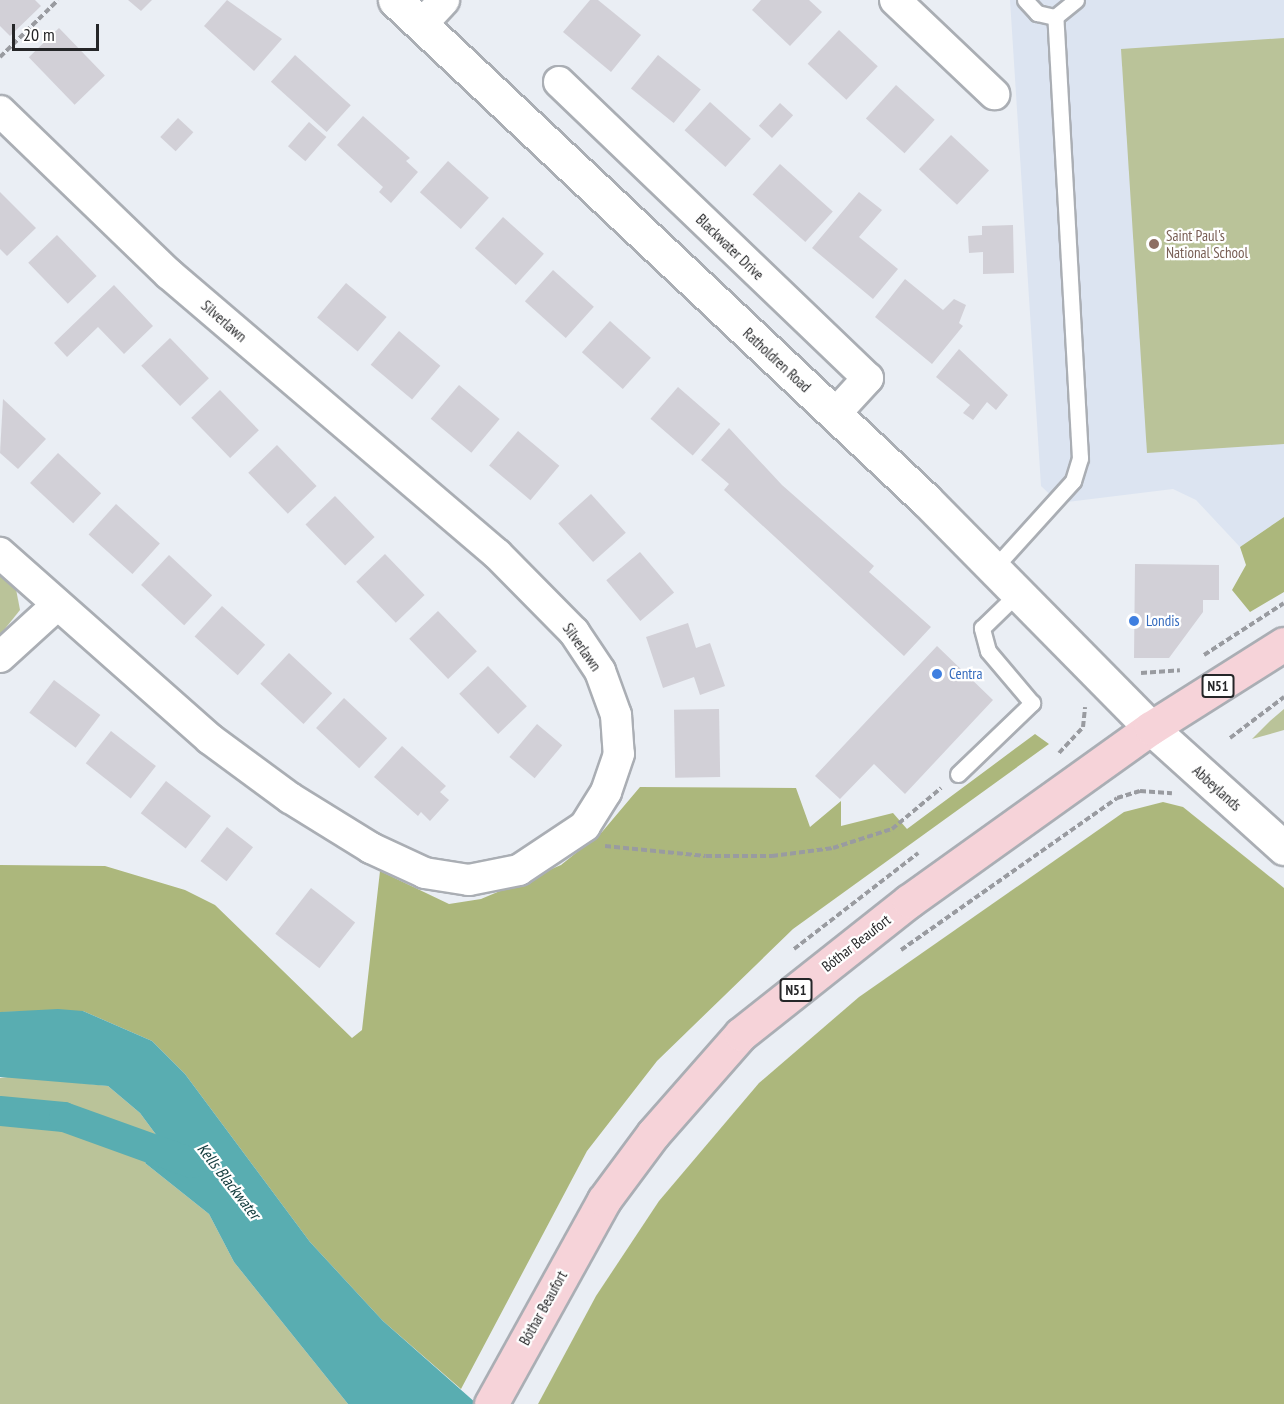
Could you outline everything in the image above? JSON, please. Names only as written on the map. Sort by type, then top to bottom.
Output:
[{"type":"main road","name":"Bóthar Beaufort","points":[[491,1404],[604,1200],[653,1134],[741,1034],[909,901],[1151,728],[1284,644]]},
{"type":"street","name":"Ratholdren Road","points":[[395,0],[1020,591],[1151,728]]},
{"type":"street","points":[[421,25],[444,0]]},
{"type":"street","points":[[895,0],[994,94]]},
{"type":"street","name":"Blackwater Drive","points":[[559,82],[868,378],[835,414]]},
{"type":"street","name":"Silverlawn","points":[[0,111],[169,274],[497,554],[574,632],[600,671],[616,715],[620,754],[606,792],[579,830],[519,870],[469,880],[425,873],[371,848],[290,798],[210,739],[0,553]]},
{"type":"street","points":[[0,657],[57,605]]},
{"type":"street","name":"Abbeylands","points":[[1151,728],[1284,848]]},
{"type":"lane","points":[[1025,0],[1037,13],[1055,17]]},
{"type":"lane","points":[[1055,17],[1076,0]]},
{"type":"lane","points":[[995,567],[1073,481],[1080,458],[1055,17]]},
{"type":"lane","points":[[958,774],[1032,703],[988,651],[982,628],[1020,591]]},
{"type":"path","points":[[0,57],[58,0]]},
{"type":"path","points":[[1194,662],[1238,631],[1284,603]]},
{"type":"path","points":[[1130,668],[1151,675],[1184,668]]},
{"type":"path","points":[[1230,738],[1284,697]]},
{"type":"path","points":[[579,830],[611,848],[646,852],[772,856],[833,848],[892,830],[958,774]]},
{"type":"path","points":[[897,953],[1117,798],[1140,791],[1172,793]]},
{"type":"shaded area","name":"Saint Paul's National School","points":[[1010,0],[1284,0],[1284,517],[1240,547],[1196,500],[1173,489],[1059,503],[1041,486]]},
{"type":"green space","points":[[1284,38],[1284,444],[1147,453],[1121,49]]},
{"type":"green space","points":[[1284,517],[1284,592],[1250,612],[1232,590],[1246,565],[1240,547]]},
{"type":"green space","points":[[0,566],[16,589],[20,610],[0,635]]},
{"type":"green space","points":[[1284,709],[1284,730],[1252,739],[1270,721]]},
{"type":"green space","points":[[1035,734],[1049,744],[793,929],[657,1061],[587,1151],[461,1389],[383,1321],[310,1242],[185,1074],[152,1041],[83,1011],[0,1012],[0,865],[105,866],[185,890],[215,905],[352,1038],[362,1030],[380,871],[449,904],[481,899],[561,865],[602,832],[640,787],[796,788],[810,827],[841,801],[841,826],[893,813],[907,829]]},
{"type":"green space","points":[[1163,802],[1183,807],[1284,888],[1284,1404],[538,1404],[596,1296],[659,1201],[759,1083],[859,997],[1124,812]]},
{"type":"green space","points":[[16,1076],[108,1086],[140,1113],[160,1140],[145,1163],[209,1214],[234,1262],[348,1404],[0,1404],[0,1078]]},
{"type":"water","name":"Kells Blackwater","points":[[58,1009],[83,1011],[152,1041],[185,1074],[310,1242],[383,1321],[477,1404],[348,1404],[234,1262],[209,1214],[145,1163],[160,1140],[140,1113],[108,1086],[0,1077],[0,1012]]},
{"type":"building","points":[[0,0],[35,0],[41,6],[10,36],[0,26]]},
{"type":"building","points":[[128,0],[152,0],[141,11]]},
{"type":"building","points":[[227,0],[282,39],[254,71],[204,26]]},
{"type":"building","points":[[590,0],[598,0],[641,35],[611,72],[563,32]]},
{"type":"building","points":[[761,0],[809,0],[822,12],[790,46],[752,10]]},
{"type":"building","points":[[59,28],[105,75],[75,105],[29,57]]},
{"type":"building","points":[[839,30],[878,66],[846,100],[808,64]]},
{"type":"building","points":[[295,55],[351,105],[327,132],[271,82]]},
{"type":"building","points":[[658,55],[701,90],[674,123],[631,88]]},
{"type":"building","points":[[896,85],[935,120],[905,153],[866,118]]},
{"type":"building","points":[[710,102],[751,139],[725,167],[685,130]]},
{"type":"building","points":[[780,103],[793,115],[772,138],[759,126]]},
{"type":"building","points":[[363,116],[410,158],[406,161],[418,172],[391,203],[379,192],[383,187],[337,145]]},
{"type":"building","points":[[178,118],[193,132],[176,151],[160,137]]},
{"type":"building","points":[[309,122],[326,137],[305,161],[288,146]]},
{"type":"building","points":[[951,135],[989,170],[957,205],[919,169]]},
{"type":"building","points":[[448,161],[489,198],[461,229],[420,192]]},
{"type":"building","points":[[780,164],[833,212],[805,242],[753,194]]},
{"type":"building","points":[[0,192],[36,228],[7,256],[0,249]]},
{"type":"building","points":[[859,192],[882,210],[859,237],[898,269],[873,299],[812,248]]},
{"type":"building","points":[[503,217],[544,254],[516,285],[475,248]]},
{"type":"building","points":[[1013,225],[1014,273],[983,274],[983,252],[969,253],[968,236],[982,235],[982,226]]},
{"type":"building","points":[[57,235],[97,276],[68,304],[28,263]]},
{"type":"building","points":[[553,270],[594,307],[566,338],[525,301]]},
{"type":"building","points":[[905,279],[943,310],[954,299],[966,305],[959,323],[963,326],[932,364],[875,317]]},
{"type":"building","points":[[346,283],[387,317],[358,352],[317,317]]},
{"type":"building","points":[[114,285],[153,326],[124,354],[98,327],[67,357],[54,343]]},
{"type":"building","points":[[610,321],[651,358],[623,389],[582,352]]},
{"type":"building","points":[[399,331],[440,366],[412,399],[371,365]]},
{"type":"building","points":[[170,338],[209,378],[180,406],[141,366]]},
{"type":"building","points":[[959,349],[1008,395],[996,410],[987,402],[973,420],[963,413],[970,405],[936,377]]},
{"type":"building","points":[[459,385],[500,419],[471,453],[431,419]]},
{"type":"building","points":[[678,387],[720,424],[693,455],[650,419]]},
{"type":"building","points":[[220,390],[259,430],[230,458],[191,418]]},
{"type":"building","points":[[3,399],[46,439],[18,469],[0,453]]},
{"type":"building","points":[[729,428],[782,485],[874,566],[869,572],[931,627],[904,656],[724,490],[729,484],[701,460]]},
{"type":"building","points":[[518,431],[559,466],[530,500],[489,465]]},
{"type":"building","points":[[277,445],[317,486],[288,514],[248,473]]},
{"type":"building","points":[[58,453],[101,493],[73,523],[30,483]]},
{"type":"building","points":[[591,494],[626,533],[593,562],[558,523]]},
{"type":"building","points":[[335,496],[375,537],[345,565],[306,524]]},
{"type":"building","points":[[116,504],[160,543],[132,574],[89,534]]},
{"type":"building","points":[[640,552],[674,593],[640,621],[606,580]]},
{"type":"building","points":[[385,554],[425,595],[396,623],[356,582]]},
{"type":"building","points":[[169,555],[212,595],[184,625],[141,585]]},
{"type":"building","points":[[1135,564],[1219,565],[1219,600],[1203,600],[1203,612],[1169,658],[1134,658]]},
{"type":"building","points":[[222,606],[265,645],[238,675],[195,636]]},
{"type":"building","points":[[438,611],[477,651],[448,679],[409,639]]},
{"type":"building","points":[[688,623],[696,648],[710,643],[725,686],[700,695],[694,677],[663,688],[646,637]]},
{"type":"building","points":[[937,646],[993,700],[905,794],[874,764],[840,799],[815,776]]},
{"type":"building","points":[[289,653],[332,693],[304,724],[260,684]]},
{"type":"building","points":[[488,666],[527,706],[498,734],[459,694]]},
{"type":"building","points":[[54,680],[100,715],[76,748],[29,713]]},
{"type":"building","points":[[344,698],[387,738],[359,768],[316,728]]},
{"type":"building","points":[[719,709],[720,777],[675,778],[674,710]]},
{"type":"building","points":[[537,724],[562,745],[535,778],[509,757]]},
{"type":"building","points":[[111,731],[156,766],[131,798],[86,763]]},
{"type":"building","points":[[402,746],[446,786],[440,792],[449,800],[430,821],[421,812],[418,816],[374,777]]},
{"type":"building","points":[[166,781],[211,816],[186,848],[141,813]]},
{"type":"building","points":[[227,827],[253,847],[227,881],[201,861]]},
{"type":"building","points":[[311,888],[355,922],[319,968],[275,934]]},
{"type":"waterway","points":[[0,1111],[64,1117],[192,1163]]},
{"type":"place","name":"Saint Paul's National School","points":[[1154,244]]},
{"type":"place","name":"Londis","points":[[1134,621]]},
{"type":"place","name":"Centra","points":[[937,674]]}]
